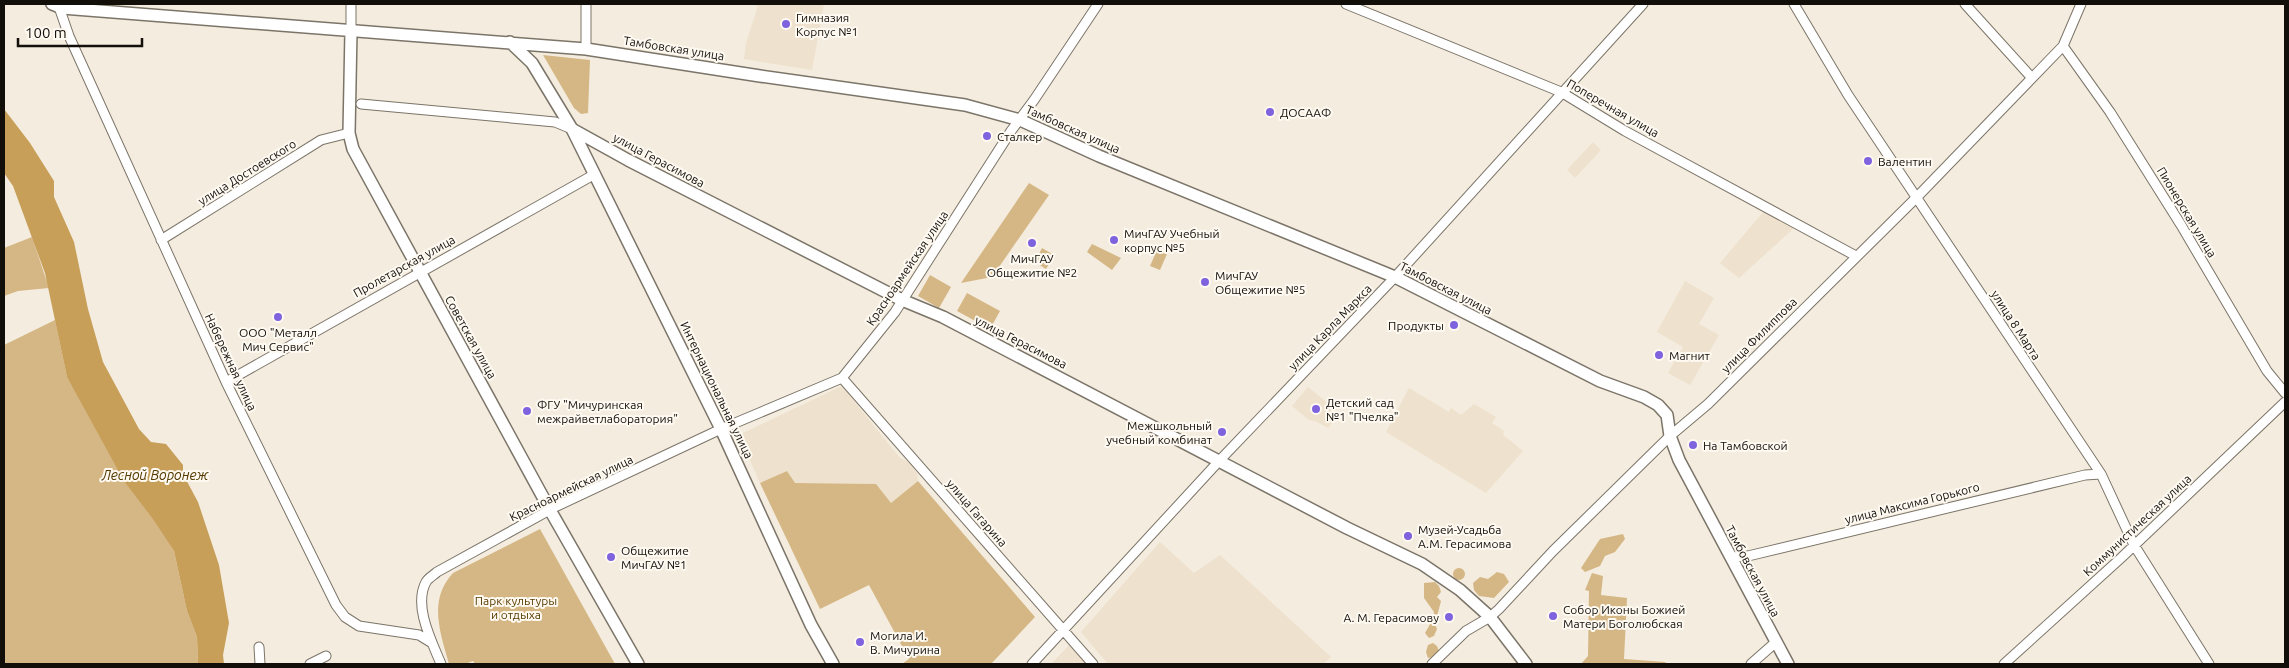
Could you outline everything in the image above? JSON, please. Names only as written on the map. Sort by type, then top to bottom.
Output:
[{"type":"main road","name":"Тамбовская улица","points":[[58,6],[351,31],[586,48],[760,76],[966,105],[1020,120],[1108,160],[1395,277],[1600,381],[1658,405],[1667,415],[1670,436],[1679,460],[1788,664]]},
{"type":"main road","name":"Советская улица","points":[[351,31],[349,132],[353,149],[550,510],[638,664]]},
{"type":"main road","points":[[510,42],[532,62],[572,129]]},
{"type":"main road","name":"Интернациональная улица","points":[[572,129],[721,429],[811,625],[833,664]]},
{"type":"main road","name":"улица Герасимова","points":[[572,129],[628,160],[902,300],[943,317],[1347,528],[1422,564],[1460,590],[1490,617],[1526,664]]},
{"type":"street","name":"Советская улица","points":[[351,4],[351,31]]},
{"type":"street","points":[[586,4],[586,48]]},
{"type":"street","name":"Красноармейская улица","points":[[432,643],[423,610],[422,596],[426,581],[451,563],[550,510],[721,429],[842,378],[895,312],[1010,131],[1020,120],[1098,4]]},
{"type":"street","name":"Поперечная улица","points":[[1346,4],[1561,92],[1625,130],[1856,256]]},
{"type":"street","name":"улица Карла Маркса","points":[[1032,664],[1220,460],[1395,277],[1561,92],[1643,4]]},
{"type":"street","name":"улица 8 Марта","points":[[1794,4],[1848,95],[2100,474],[2134,545],[2209,664]]},
{"type":"street","points":[[1965,4],[2032,78]]},
{"type":"street","name":"улица Филиппова","points":[[1432,664],[1466,631],[1490,617],[1553,551],[1670,436],[1708,404],[1917,197],[2063,46],[2081,4]]},
{"type":"street","name":"Набережная улица","points":[[58,6],[69,36],[226,382],[336,605],[345,617],[360,626],[419,635],[432,643]]},
{"type":"street","name":"Пионерская улица","points":[[2063,46],[2110,112],[2181,225],[2267,371],[2285,393]]},
{"type":"street","points":[[361,104],[555,122],[572,129]]},
{"type":"street","name":"улица Достоевского","points":[[161,240],[321,140],[349,132]]},
{"type":"street","name":"Пролетарская улица","points":[[226,382],[595,174]]},
{"type":"street","name":"улица Гагарина","points":[[842,378],[1093,664]]},
{"type":"street","name":"Коммунистическая улица","points":[[2004,664],[2134,545],[2285,402]]},
{"type":"street","name":"улица Максима Горького","points":[[1730,558],[1748,556],[2085,475],[2100,474]]},
{"type":"street","points":[[1751,664],[1776,642]]},
{"type":"street","points":[[432,643],[441,664]]},
{"type":"street","points":[[258,646],[260,664]]},
{"type":"street","points":[[310,664],[326,656]]},
{"type":"shaded area","name":"Гимназия Корпус №1","points":[[749,4],[824,4],[812,70],[744,59],[746,43],[758,6]]},
{"type":"shaded area","points":[[1593,142],[1601,150],[1575,178],[1567,170]]},
{"type":"shaded area","points":[[1764,211],[1794,228],[1739,278],[1720,263]]},
{"type":"shaded area","points":[[1685,281],[1714,298],[1699,324],[1719,335],[1690,385],[1668,373],[1683,347],[1657,332]]},
{"type":"shaded area","points":[[842,386],[899,457],[909,463],[917,473],[918,481],[891,503],[875,484],[794,483],[787,471],[760,483],[739,435]]},
{"type":"shaded area","name":"Детский сад №1 \"Пчелка\"","points":[[1308,387],[1340,413],[1328,428],[1309,420],[1292,406]]},
{"type":"shaded area","points":[[1409,388],[1449,412],[1451,408],[1461,415],[1474,404],[1496,417],[1492,423],[1504,431],[1503,435],[1523,451],[1486,493],[1386,432]]},
{"type":"shaded area","points":[[1160,542],[1194,573],[1220,555],[1331,657],[1323,664],[1108,664],[1081,632]]},
{"type":"shaded area","points":[[1071,643],[1089,664],[1051,664]]},
{"type":"green space","points":[[543,55],[590,60],[588,113],[581,114],[574,108]]},
{"type":"green space","points":[[1029,183],[1049,195],[992,277],[961,283]]},
{"type":"green space","points":[[32,237],[49,288],[18,291],[4,296],[4,248]]},
{"type":"green space","points":[[1092,244],[1121,258],[1112,270],[1087,252]]},
{"type":"green space","points":[[1042,248],[1054,255],[1046,269],[1035,262]]},
{"type":"green space","points":[[1157,250],[1167,254],[1160,270],[1150,266]]},
{"type":"green space","points":[[930,275],[951,287],[939,308],[918,296]]},
{"type":"green space","points":[[967,293],[1000,311],[990,329],[957,311]]},
{"type":"green space","points":[[55,320],[67,377],[174,551],[187,611],[197,637],[198,664],[4,664],[4,345]]},
{"type":"green space","points":[[787,471],[795,483],[876,484],[891,503],[918,481],[1035,617],[991,664],[902,664],[909,659],[869,585],[820,609],[760,483]]},
{"type":"green space","name":"Парк культуры и отдыха","points":[[540,529],[615,664],[475,664],[473,661],[465,664],[449,664],[438,617],[438,605],[445,583],[453,573]]},
{"type":"green space","points":[[1623,534],[1625,539],[1615,552],[1605,556],[1600,566],[1585,572],[1581,568],[1600,539]]},
{"type":"green space","points":[[1461,568],[1464,569],[1464,579],[1457,580],[1454,579],[1453,572],[1454,569]]},
{"type":"green space","points":[[1497,572],[1504,574],[1509,582],[1494,598],[1479,596],[1474,590],[1473,583],[1480,577],[1488,579]]},
{"type":"green space","points":[[1592,573],[1603,576],[1601,595],[1627,598],[1624,659],[1665,662],[1667,664],[1581,664],[1588,656],[1589,591],[1585,590]]},
{"type":"green space","points":[[1435,582],[1441,592],[1437,597],[1441,601],[1435,624],[1437,629],[1434,636],[1429,638],[1425,633],[1433,619],[1434,612],[1424,598],[1424,583]]},
{"type":"green space","points":[[1433,643],[1439,651],[1434,657],[1428,658],[1426,652],[1428,645]]},
{"type":"water","name":"Лесной Воронеж","points":[[4,109],[30,143],[54,181],[54,197],[74,242],[88,309],[103,362],[139,429],[151,442],[166,444],[183,465],[183,474],[198,502],[219,565],[229,623],[223,655],[224,664],[198,664],[197,637],[187,611],[174,551],[153,519],[124,481],[67,377],[45,273],[13,186],[4,173]]},
{"type":"place","name":"Гимназия Корпус №1","points":[[786,24]]},
{"type":"place","name":"ДОСААФ","points":[[1270,112]]},
{"type":"place","name":"Сталкер","points":[[987,136]]},
{"type":"place","name":"Валентин","points":[[1868,161]]},
{"type":"place","name":"МичГАУ Учебный корпус №5","points":[[1114,240]]},
{"type":"place","name":"МичГАУ Общежитие №2","points":[[1032,243]]},
{"type":"place","name":"МичГАУ Общежитие №5","points":[[1205,282]]},
{"type":"place","name":"ООО \"Металл Мич Сервис\"","points":[[278,317]]},
{"type":"place","name":"Продукты","points":[[1454,325]]},
{"type":"place","name":"Магнит","points":[[1659,355]]},
{"type":"place","name":"Детский сад №1 \"Пчелка\"","points":[[1316,409]]},
{"type":"place","name":"ФГУ \"Мичуринская межрайветлаборатория\"","points":[[527,411]]},
{"type":"place","name":"Межшкольный учебный комбинат","points":[[1222,432]]},
{"type":"place","name":"На Тамбовской","points":[[1693,445]]},
{"type":"place","name":"Музей-Усадьба А.М. Герасимова","points":[[1408,536]]},
{"type":"place","name":"Общежитие МичГАУ №1","points":[[611,557]]},
{"type":"place","name":"Собор Иконы Божией Матери Боголюбская","points":[[1553,616]]},
{"type":"place","name":"А. М. Герасимову","points":[[1449,617]]},
{"type":"place","name":"Могила И. В. Мичурина","points":[[860,642]]}]
